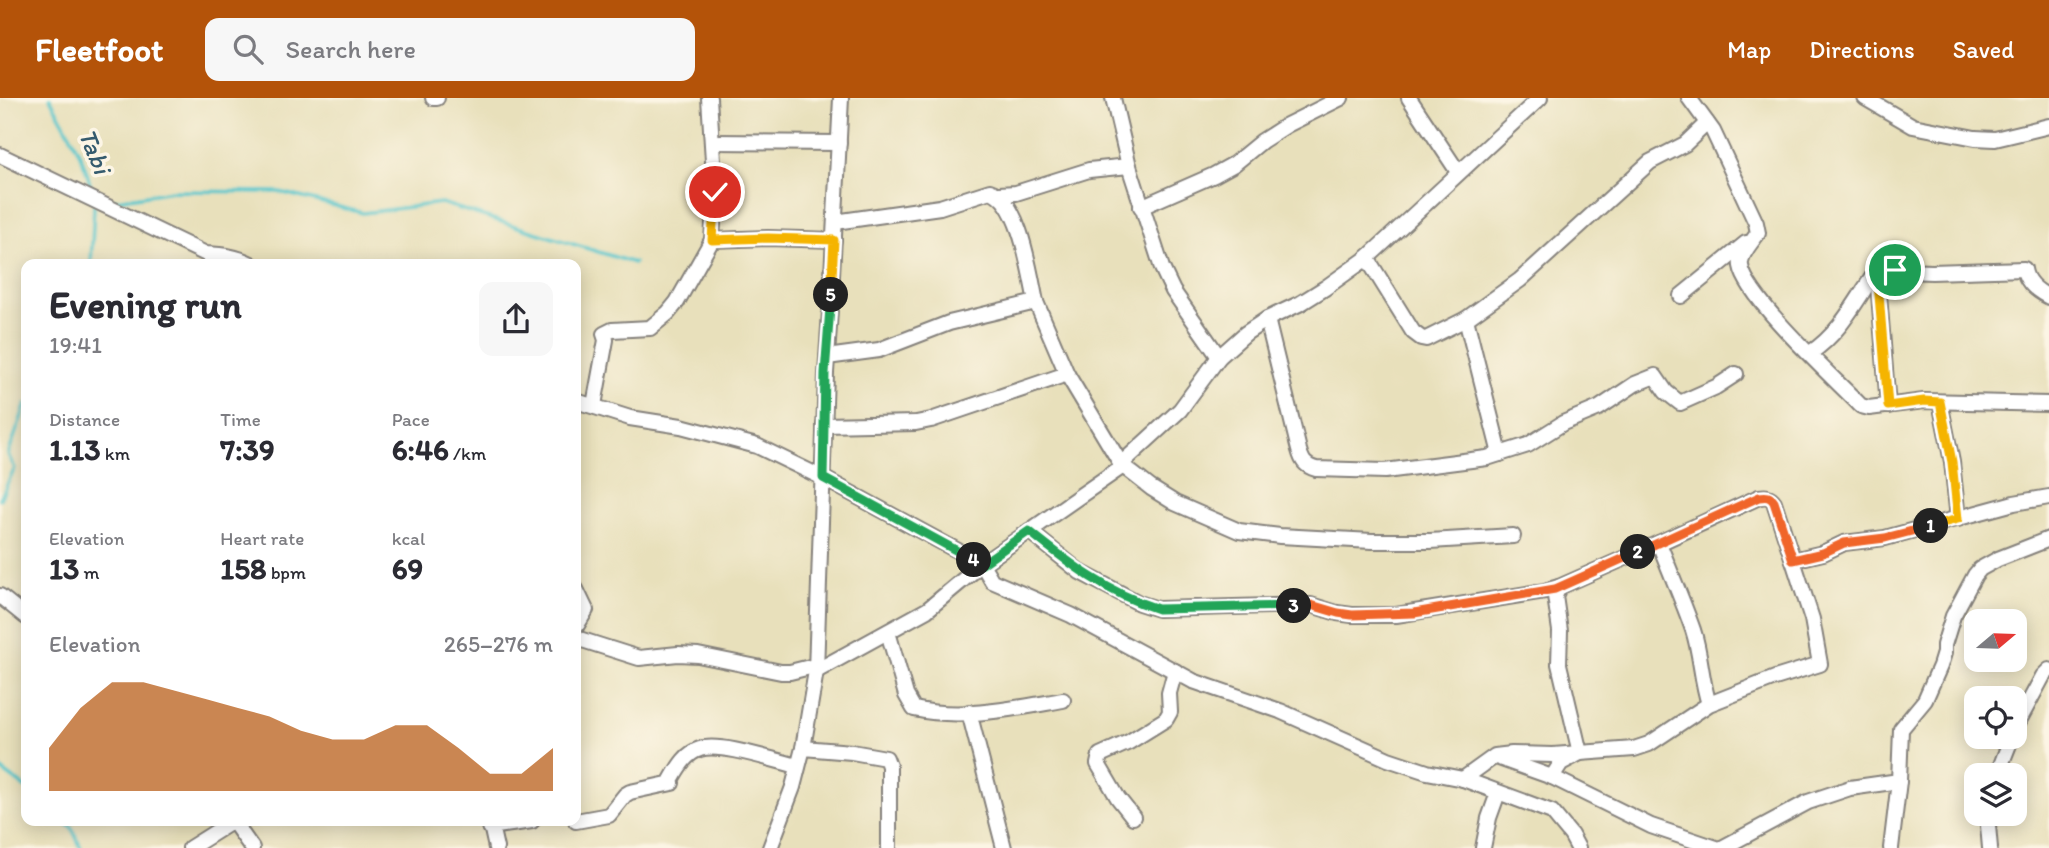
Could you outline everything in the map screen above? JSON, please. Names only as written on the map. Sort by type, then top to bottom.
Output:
[{"type":"street","points":[[594,405],[606,340],[604,334],[612,330],[650,328],[668,313],[712,240],[715,192],[709,98]]},
{"type":"street","points":[[770,848],[793,787],[803,748],[816,671],[824,425],[841,98]]},
{"type":"street","points":[[1113,98],[1129,166],[1162,268],[1173,290],[1219,357]]},
{"type":"street","points":[[1141,207],[1214,175],[1234,164],[1287,125],[1341,98]]},
{"type":"street","points":[[1409,98],[1458,172]]},
{"type":"street","points":[[816,671],[927,610],[982,564],[1122,465],[1180,410],[1219,357],[1267,319],[1301,303],[1367,258],[1540,98]]},
{"type":"street","points":[[1689,98],[1713,131],[1756,223],[1758,233],[1741,258],[1741,267],[1747,282],[1776,320],[1861,406],[1868,408],[1924,401],[2049,404]]},
{"type":"street","points":[[1866,98],[1913,125],[1975,138],[1995,139],[2049,125]]},
{"type":"street","points":[[1367,258],[1413,332],[1426,339],[1466,319],[1520,280],[1650,162],[1685,144],[1707,123]]},
{"type":"street","points":[[712,142],[839,143]]},
{"type":"street","points":[[0,155],[113,210],[203,259],[228,255],[241,259]]},
{"type":"street","points":[[835,222],[940,207],[990,191],[999,194],[1016,193],[1089,170],[1129,166]]},
{"type":"street","points":[[999,194],[1015,219],[1023,239],[1036,302],[1067,374],[1122,465],[1151,488],[1175,503],[1239,531],[1372,541],[1513,536]]},
{"type":"street","points":[[1681,296],[1758,233]]},
{"type":"street","points":[[712,240],[834,240]]},
{"type":"street","points":[[1877,270],[1932,272],[2024,269],[2025,277],[2035,289],[2049,297]]},
{"type":"street","points":[[1810,353],[1824,344],[1836,330],[1877,270]]},
{"type":"street","points":[[1877,270],[1888,406]]},
{"type":"street","points":[[827,357],[879,350],[949,323],[1036,302]]},
{"type":"street","points":[[1267,319],[1298,450],[1307,466],[1316,469],[1385,471],[1487,458],[1528,445],[1563,423],[1599,408],[1635,384],[1655,376],[1666,392],[1679,403],[1716,387],[1735,374]]},
{"type":"street","points":[[1466,319],[1500,454]]},
{"type":"street","points":[[824,425],[916,423],[931,420],[1067,374]]},
{"type":"street","points":[[581,402],[630,418],[681,426],[757,446],[823,478],[982,564],[992,581],[1071,615],[1203,685],[1280,711],[1388,759],[1427,772],[1463,779],[1552,812],[1572,835],[1578,848]]},
{"type":"street","points":[[1940,402],[1952,462],[1958,519]]},
{"type":"street","points":[[1029,531],[1080,572],[1139,603],[1158,609],[1311,605],[1352,615],[1396,615],[1559,587],[1759,497],[1772,498],[1812,618],[1821,664],[1775,678],[1709,704],[1649,744],[1622,751],[1495,756],[1463,779]]},
{"type":"street","points":[[1793,560],[1823,553],[1844,543],[1885,538],[1969,514],[2049,497]]},
{"type":"street","points":[[1891,848],[1899,781],[1901,729],[1925,700],[1940,666],[1953,616],[1980,569],[2049,539]]},
{"type":"street","points":[[1659,543],[1693,631],[1702,683],[1709,704]]},
{"type":"street","points":[[1559,587],[1555,596],[1560,631],[1559,664],[1580,753]]},
{"type":"street","points":[[0,596],[21,613]]},
{"type":"street","points":[[581,600],[586,610],[581,618]]},
{"type":"street","points":[[888,632],[906,695],[914,709],[933,714],[1006,710],[1063,700]]},
{"type":"street","points":[[581,640],[639,658],[698,655],[781,673],[810,667],[816,671]]},
{"type":"street","points":[[2027,706],[2049,670]]},
{"type":"street","points":[[1133,817],[1098,764],[1100,755],[1129,742],[1166,719],[1170,712],[1169,693],[1175,671]]},
{"type":"street","points":[[969,712],[1004,848]]},
{"type":"street","points":[[581,820],[609,815],[630,792],[672,783],[678,766],[692,752],[707,747],[798,766]]},
{"type":"street","points":[[803,748],[886,758],[889,766],[889,848]]},
{"type":"street","points":[[1552,777],[1561,763],[1580,753]]},
{"type":"street","points":[[1495,756],[1513,765],[1552,777],[1651,827],[1716,848]]},
{"type":"street","points":[[1722,848],[1808,802],[1850,788],[1899,781]]},
{"type":"street","points":[[1483,848],[1489,818],[1498,793]]},
{"type":"street","points":[[190,848],[225,826]]},
{"type":"street","points":[[237,826],[252,848]]},
{"type":"street","points":[[490,826],[496,848]]},
{"type":"street","points":[[1988,826],[1990,848]]},
{"type":"waterway","name":"Tabi","points":[[50,98],[81,157],[92,195]]},
{"type":"waterway","points":[[110,201],[172,191],[280,192],[363,213],[441,203],[634,263]]},
{"type":"waterway","name":"Tabi","points":[[91,259],[94,206]]},
{"type":"waterway","name":"Tabi","points":[[0,499],[15,468],[8,455],[21,418]]},
{"type":"waterway","points":[[0,769],[21,784]]},
{"type":"waterway","points":[[69,826],[81,848]]},
{"type":"route","points":[[715,192],[712,240],[834,240],[825,373],[823,478],[982,564],[1029,531],[1080,572],[1139,603],[1158,609],[1311,605],[1352,615],[1396,615],[1545,591],[1555,589],[1766,496],[1774,502],[1793,560],[1823,553],[1844,543],[1885,538],[1958,519],[1952,462],[1940,402],[1924,401],[1888,406],[1877,270],[1895,270]]}]
